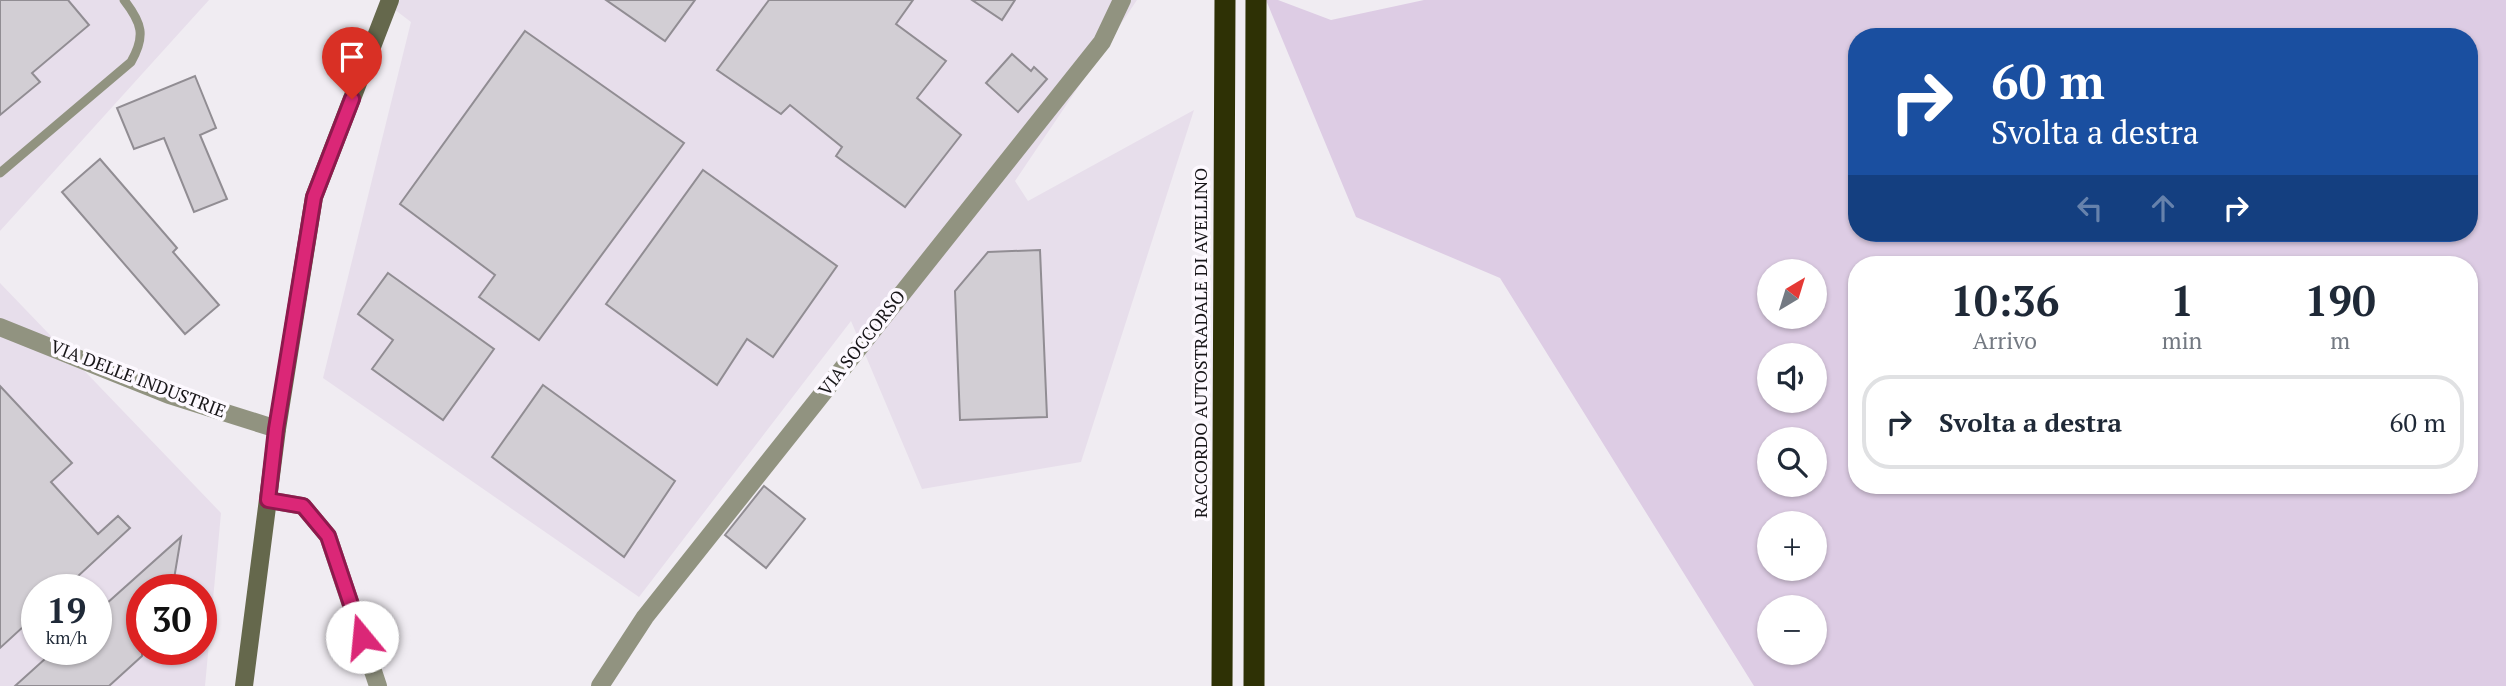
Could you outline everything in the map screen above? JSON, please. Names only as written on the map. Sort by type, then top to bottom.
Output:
[{"type":"highway","name":"RACCORDO AUTOSTRADALE DI AVELLINO","points":[[1222,686],[1225,0]]},
{"type":"highway","points":[[1254,686],[1256,0]]},
{"type":"street","points":[[244,686],[276,429],[314,197],[390,0]]},
{"type":"street","name":"VIA SOCCORSO","points":[[600,686],[645,617],[1102,42],[1122,0]]},
{"type":"street","name":"VIA DELLE INDUSTRIE","points":[[0,327],[169,395],[276,429]]},
{"type":"street","points":[[268,500],[303,506],[328,536],[378,686]]},
{"type":"lane","points":[[0,173],[131,62],[139,50],[141,27],[124,0]]},
{"type":"shaded area","points":[[0,0],[209,0],[0,231]]},
{"type":"shaded area","points":[[382,0],[1137,0],[1015,181],[1028,201],[1194,110],[1081,462],[922,489],[851,321],[639,597],[323,378],[411,22]]},
{"type":"shaded area","points":[[1266,0],[1278,0],[1331,20],[1424,0],[2506,0],[2506,686],[1754,686],[1500,278],[1356,217]]},
{"type":"shaded area","points":[[0,283],[221,513],[215,574],[126,574],[126,665],[207,665],[205,686],[0,686]]},
{"type":"building","points":[[0,0],[68,0],[89,25],[32,73],[40,82],[0,115]]},
{"type":"building","points":[[606,0],[695,0],[665,41]]},
{"type":"building","points":[[769,0],[913,0],[896,24],[946,61],[917,98],[961,135],[905,207],[836,156],[842,147],[790,105],[781,114],[717,70]]},
{"type":"building","points":[[972,0],[1015,0],[1002,20]]},
{"type":"building","points":[[525,31],[684,143],[539,340],[479,297],[495,275],[400,204]]},
{"type":"building","points":[[1012,54],[1031,71],[1034,67],[1047,79],[1018,112],[986,83]]},
{"type":"building","points":[[195,76],[216,128],[200,135],[227,199],[194,212],[164,138],[134,149],[117,108]]},
{"type":"building","points":[[100,159],[177,248],[173,252],[219,305],[185,334],[62,192]]},
{"type":"building","points":[[703,170],[837,266],[773,357],[747,339],[717,385],[606,304]]},
{"type":"building","points":[[1040,250],[1047,417],[960,420],[955,291],[988,252]]},
{"type":"building","points":[[388,273],[494,349],[443,420],[372,369],[393,340],[358,314]]},
{"type":"building","points":[[543,385],[675,481],[624,557],[492,457]]},
{"type":"building","points":[[0,386],[72,463],[51,482],[98,534],[118,516],[130,528],[80,574],[21,574],[21,629],[0,648]]},
{"type":"building","points":[[764,486],[805,519],[766,568],[725,535]]},
{"type":"building","points":[[181,537],[175,574],[140,574]]},
{"type":"building","points":[[126,586],[126,665],[132,665],[109,686],[15,686],[38,665],[112,665],[112,599]]},
{"type":"route","points":[[352,99],[314,197],[276,429],[268,500],[303,506],[328,536],[362,637]]}]
